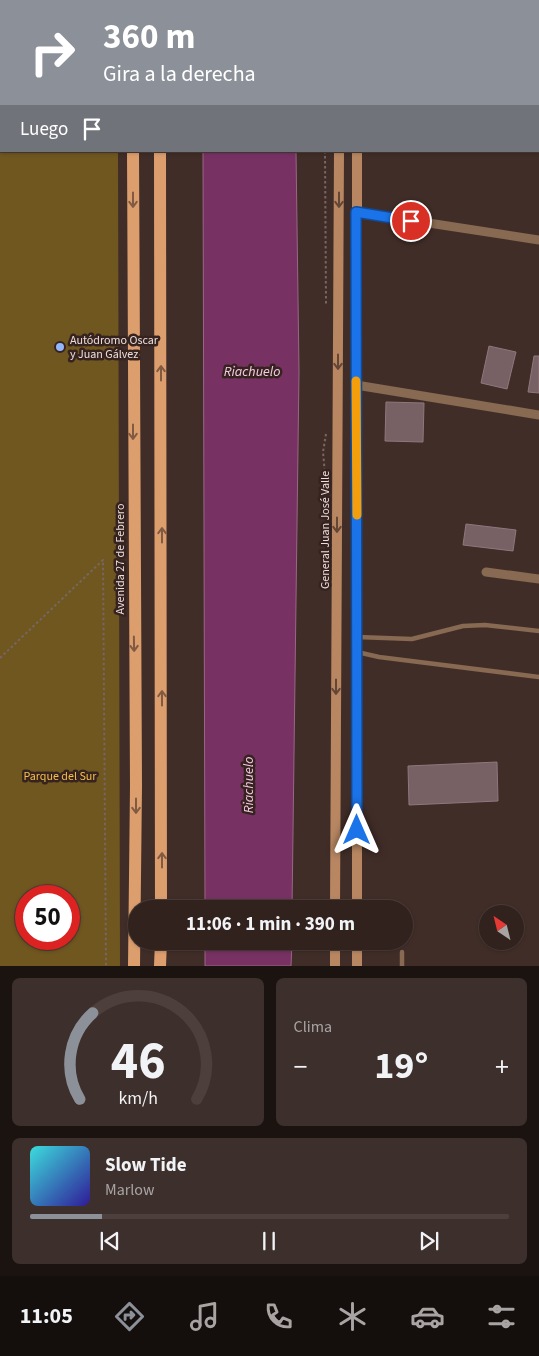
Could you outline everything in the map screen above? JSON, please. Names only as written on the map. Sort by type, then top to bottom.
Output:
[{"type":"main road","name":"Avenida 27 de Febrero","points":[[133,152],[136,778],[134,966]]},
{"type":"main road","points":[[160,152],[161,900]]},
{"type":"main road","name":"General Juan José Valle","points":[[335,900],[339,152]]},
{"type":"main road","points":[[356,152],[357,900]]},
{"type":"main road","points":[[160,966],[161,950]]},
{"type":"main road","points":[[335,950],[335,966]]},
{"type":"main road","points":[[357,950],[357,966]]},
{"type":"street","points":[[356,212],[539,240]]},
{"type":"street","points":[[356,385],[539,416]]},
{"type":"street","points":[[486,572],[539,579]]},
{"type":"lane","points":[[357,637],[412,639],[462,626],[485,625],[539,631]]},
{"type":"lane","points":[[357,652],[379,657],[539,677]]},
{"type":"lane","points":[[402,952],[402,966]]},
{"type":"path","points":[[0,658],[103,560],[106,966]]},
{"type":"green space","name":"Parque del Sur","points":[[0,152],[118,152],[120,966],[0,966]]},
{"type":"water","name":"Riachuelo","points":[[203,152],[296,152],[299,371],[292,900],[205,900]]},
{"type":"water","points":[[205,950],[292,950],[291,966],[205,966]]},
{"type":"building","points":[[489,346],[516,352],[507,389],[481,383]]},
{"type":"building","points":[[534,356],[539,356],[539,393],[528,392]]},
{"type":"building","points":[[386,402],[424,403],[423,442],[385,441]]},
{"type":"building","points":[[466,524],[516,530],[513,551],[463,545]]},
{"type":"building","points":[[497,762],[498,801],[409,805],[408,766]]},
{"type":"slow traffic","points":[[356,381],[357,515]]},
{"type":"place","name":"Autódromo Oscar y Juan Gálvez","points":[[60,347]]},
{"type":"route","points":[[357,830],[356,212],[411,221]]}]
